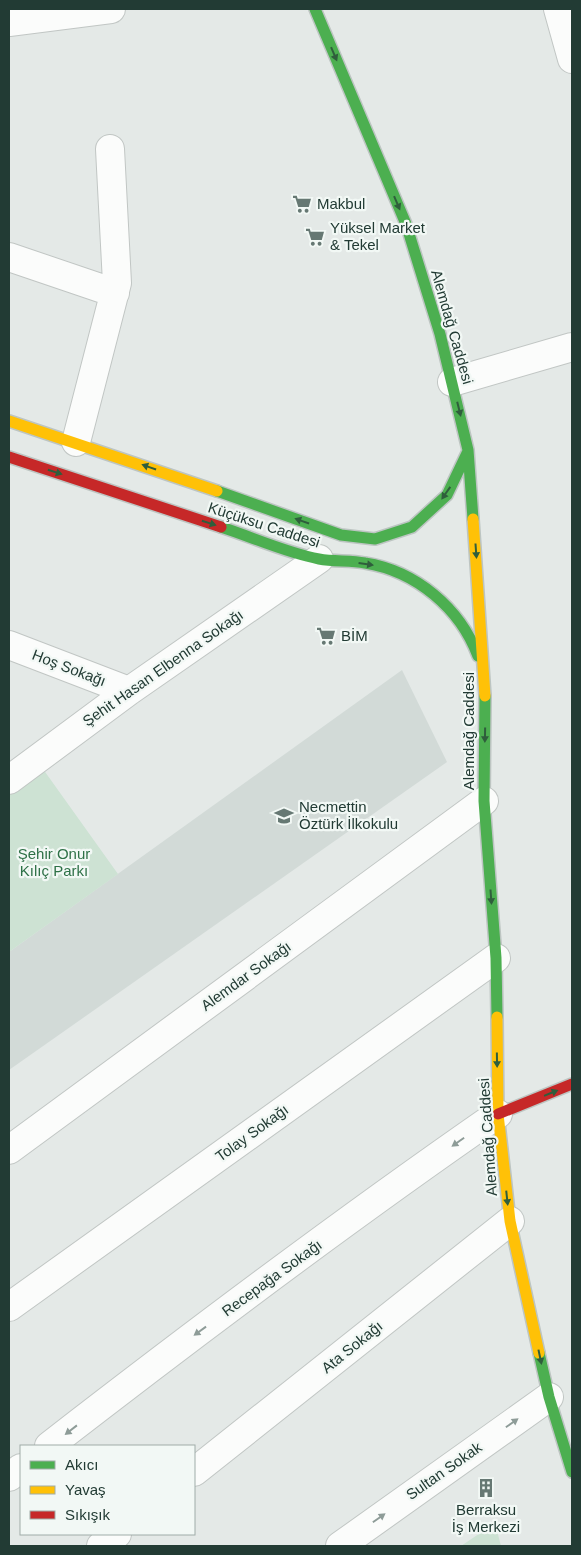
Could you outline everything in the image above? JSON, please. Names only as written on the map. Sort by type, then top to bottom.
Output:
[{"type":"main road","name":"Alemdağ Caddesi","points":[[315,9],[406,224],[440,334],[468,450],[486,686],[484,802],[496,958],[498,1114],[510,1221],[549,1397],[572,1472]]},
{"type":"main road","name":"Küçüksu Caddesi","points":[[9,421],[76,442],[341,535],[375,539],[412,527],[446,495],[468,450]]},
{"type":"main road","name":"Küçüksu Caddesi","points":[[9,457],[318,559],[372,564],[416,582],[446,604],[473,638],[486,686]]},
{"type":"main road","points":[[498,1114],[572,1084]]},
{"type":"street","points":[[9,22],[111,9]]},
{"type":"street","points":[[558,9],[572,59]]},
{"type":"street","points":[[76,442],[118,283],[110,149]]},
{"type":"street","points":[[9,257],[115,293]]},
{"type":"street","points":[[452,382],[572,347]]},
{"type":"street","name":"Şehit Hasan Elbenna Sokağı","points":[[9,780],[129,691],[318,559]]},
{"type":"street","name":"Hoş Sokağı","points":[[9,645],[129,691]]},
{"type":"street","name":"Alemdar Sokağı","points":[[9,1150],[484,802]]},
{"type":"street","name":"Tolay Sokağı","points":[[9,1307],[496,958]]},
{"type":"street","name":"Recepağa Sokağı","points":[[50,1445],[184,1342],[408,1177],[498,1114]]},
{"type":"street","name":"Ata Sokağı","points":[[195,1471],[510,1221]]},
{"type":"street","name":"Sultan Sokak","points":[[340,1546],[549,1397]]},
{"type":"street","points":[[9,1478],[20,1469]]},
{"type":"street","points":[[101,1546],[116,1535]]},
{"type":"shaded area","name":"Necmettin Öztürk İlkokulu","points":[[402,670],[447,762],[9,1070],[9,952]]},
{"type":"green space","name":"Şehir Onur Kılıç Parkı","points":[[43,769],[118,874],[9,952],[9,794]]},
{"type":"green space","points":[[495,1523],[501,1546],[461,1546]]},
{"type":"traffic: fast","points":[[315,9],[406,224],[440,334],[468,450],[473,519]]},
{"type":"traffic: fast","points":[[217,491],[341,535],[375,539],[412,527],[447,495],[468,451]]},
{"type":"traffic: fast","points":[[221,527],[307,556],[325,560],[365,563],[384,567],[402,574],[434,594],[448,608],[460,622],[478,656]]},
{"type":"traffic: fast","points":[[485,696],[484,801],[496,958],[497,1017]]},
{"type":"traffic: fast","points":[[539,1353],[549,1397],[572,1472]]},
{"type":"traffic: slow","points":[[9,421],[217,491]]},
{"type":"traffic: slow","points":[[473,519],[485,696]]},
{"type":"traffic: slow","points":[[497,1017],[498,1114],[510,1221],[539,1353]]},
{"type":"traffic: jam","points":[[9,457],[221,527]]},
{"type":"traffic: jam","points":[[498,1114],[572,1084]]},
{"type":"place","name":"Makbul","points":[[302,204]]},
{"type":"place","name":"Yüksel Market & Tekel","points":[[315,237]]},
{"type":"place","name":"BİM","points":[[326,636]]},
{"type":"place","name":"Necmettin Öztürk İlkokulu","points":[[284,816]]},
{"type":"place","name":"Berraksu İş Merkezi","points":[[486,1488]]}]
